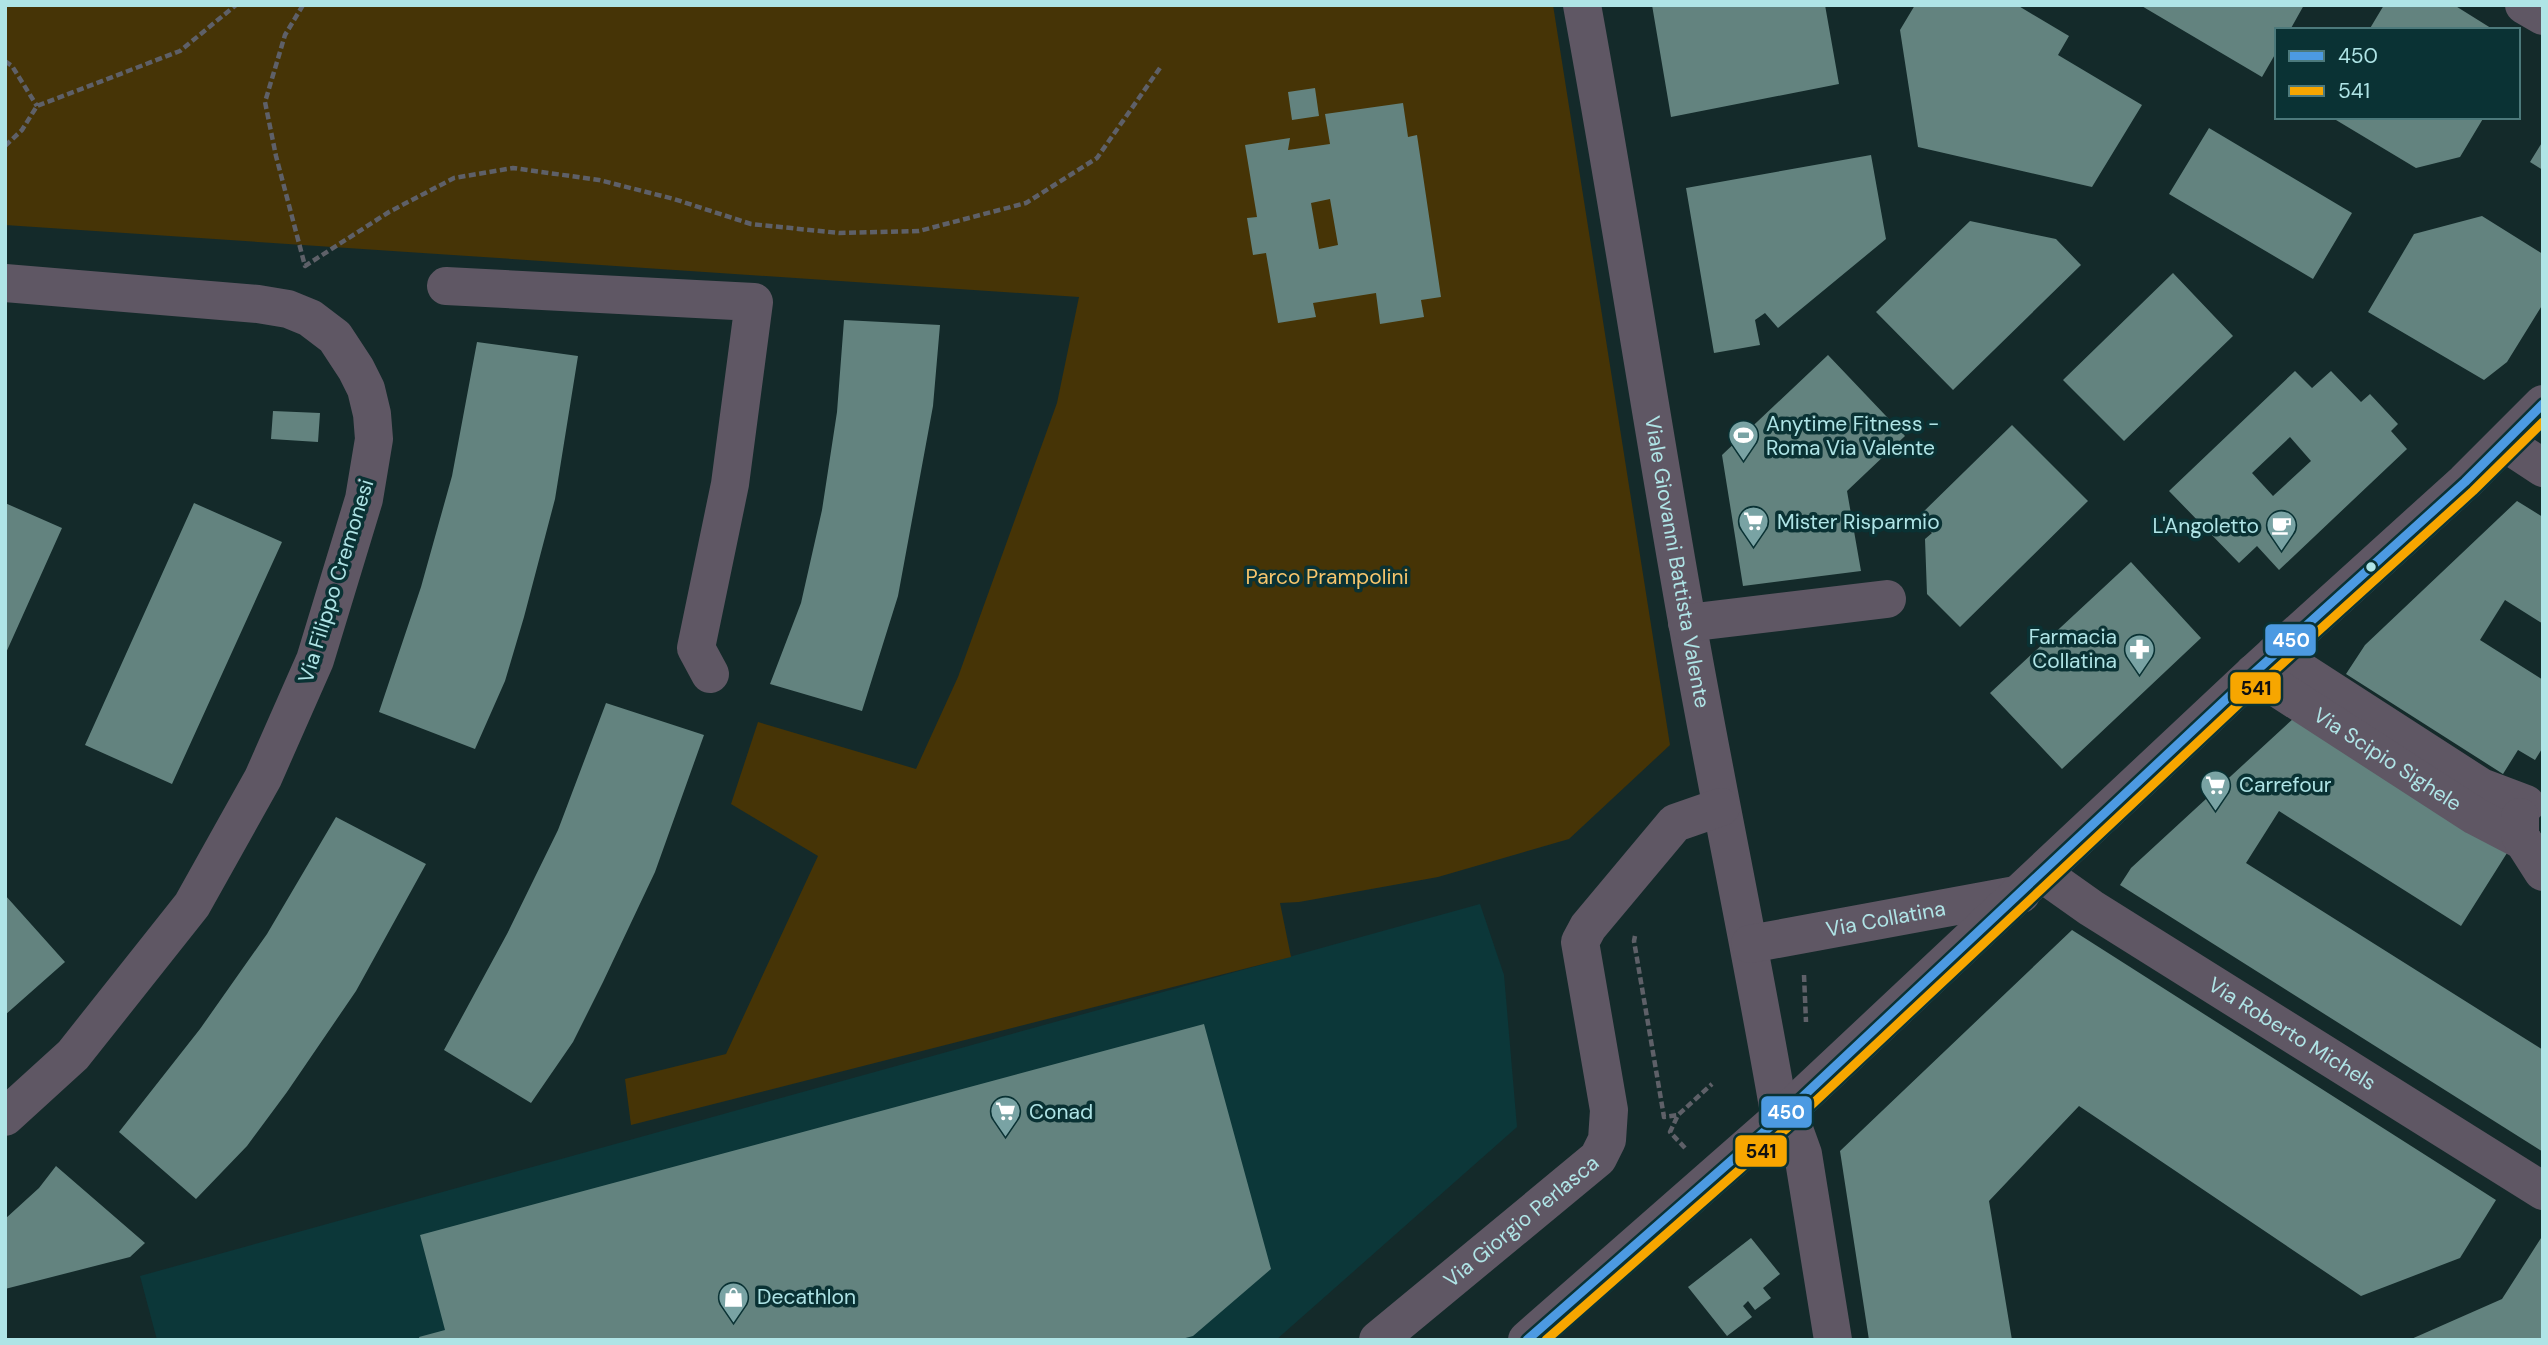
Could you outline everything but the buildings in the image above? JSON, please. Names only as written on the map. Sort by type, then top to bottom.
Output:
[{"type":"street","name":"Viale Giovanni Battista Valente","points":[[1582,5],[1687,623],[1750,944],[1780,1118]]},
{"type":"street","points":[[2524,5],[2543,16]]},
{"type":"street","name":"Via Filippo Cremonesi","points":[[5,283],[258,304],[288,309],[310,318],[335,337],[356,369],[366,389],[374,439],[364,499],[315,660],[243,817],[192,905],[167,937],[73,1055],[5,1117]]},
{"type":"street","points":[[446,286],[754,302],[730,484],[696,648],[710,674]]},
{"type":"street","points":[[1527,1340],[1780,1118],[2264,664],[2505,443],[2543,404]]},
{"type":"street","points":[[2505,443],[2543,468]]},
{"type":"street","points":[[1687,623],[1887,599]]},
{"type":"street","name":"Via Scipio Sighele","points":[[2264,664],[2481,787],[2534,800],[2519,821],[2520,835],[2533,856]]},
{"type":"street","name":"Via Scipio Sighele","points":[[2264,664],[2533,856]]},
{"type":"street","name":"Via Giorgio Perlasca","points":[[1378,1340],[1598,1158],[1607,1140],[1609,1110],[1580,942],[1588,927],[1675,823],[1721,807]]},
{"type":"street","name":"Via Collatina","points":[[1750,944],[2032,884]]},
{"type":"street","name":"Via Roberto Michels","points":[[2032,884],[2091,908],[2543,1191]]},
{"type":"street","points":[[1780,1118],[1794,1129],[1803,1154],[1833,1340]]},
{"type":"path","points":[[5,146],[22,130],[37,106],[180,51],[236,5]]},
{"type":"path","points":[[303,5],[285,35],[265,102],[279,169],[305,266],[389,212],[454,178],[513,168],[599,180],[674,199],[751,224],[839,233],[919,231],[1026,203],[1097,158],[1162,65]]},
{"type":"path","points":[[5,61],[37,106]]},
{"type":"path","points":[[1636,928],[1634,941],[1664,1117],[1678,1115]]},
{"type":"path","points":[[1804,972],[1806,1024]]},
{"type":"path","points":[[1686,1149],[1670,1132],[1678,1115],[1712,1084]]},
{"type":"shaded area","points":[[1480,904],[1504,975],[1517,1127],[1276,1340],[157,1340],[140,1276]]},
{"type":"green space","name":"Parco Prampolini","points":[[5,5],[1553,5],[1670,745],[1569,839],[1438,877],[1280,903],[1291,957],[631,1125],[625,1079],[726,1054],[818,856],[731,804],[758,722],[916,769],[958,677],[1057,403],[1079,297],[5,225]]},
{"type":"transit line","name":"450","points":[[1527,1340],[1780,1118],[2254,673],[2465,482],[2543,404]]},
{"type":"transit line","name":"541","points":[[1546,1340],[1788,1127],[2262,682],[2473,491],[2543,422]]},
{"type":"place","name":"Anytime Fitness - Roma Via Valente","points":[[1743,463]]},
{"type":"place","name":"Mister Risparmio","points":[[1754,549]]},
{"type":"place","name":"L'Angoletto","points":[[2282,553]]},
{"type":"place","name":"Farmacia Collatina","points":[[2140,676]]},
{"type":"place","name":"Carrefour","points":[[2216,812]]},
{"type":"place","name":"Conad","points":[[1006,1139]]},
{"type":"place","name":"Decathlon","points":[[734,1324]]}]
